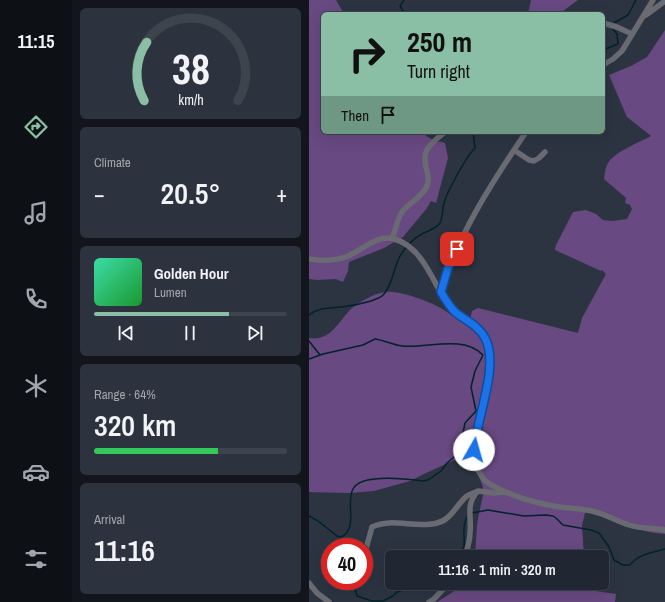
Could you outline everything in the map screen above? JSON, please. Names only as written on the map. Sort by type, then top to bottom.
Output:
[{"type":"street","points":[[605,64],[622,51],[653,0]]},
{"type":"street","points":[[644,16],[665,1]]},
{"type":"street","points":[[605,24],[632,34]]},
{"type":"street","points":[[392,238],[403,211],[416,200],[427,186],[429,177],[425,164],[425,154],[428,148],[443,134]]},
{"type":"street","points":[[441,292],[448,268],[491,184],[525,134]]},
{"type":"street","points":[[514,150],[529,160],[534,161],[545,152]]},
{"type":"street","points":[[309,259],[323,261],[346,257],[380,239],[392,238],[408,245],[419,256],[454,311],[479,330],[486,338],[489,348],[490,367],[487,387],[475,436],[475,459],[478,470],[486,482],[505,492],[544,504],[592,511],[634,526],[665,530]]},
{"type":"street","points":[[369,538],[372,527],[377,524],[403,522],[429,525],[439,523],[445,520],[465,498],[478,491],[494,493],[505,492]]},
{"type":"street","points":[[467,550],[471,531],[470,503],[472,497],[478,491]]},
{"type":"street","points":[[309,583],[317,593],[329,602]]},
{"type":"street","points":[[429,602],[442,590]]},
{"type":"shaded area","points":[[309,0],[336,0],[343,12],[321,12],[321,134],[426,134],[426,136],[437,142],[445,143],[448,158],[436,203],[431,201],[403,237],[384,248],[349,262],[348,271],[343,282],[336,279],[309,279]]},
{"type":"shaded area","points":[[531,0],[578,0],[562,12],[528,12]]},
{"type":"shaded area","points":[[665,30],[665,534],[635,528],[586,509],[582,525],[584,550],[475,550],[477,525],[483,495],[483,487],[472,452],[410,481],[374,491],[349,493],[309,492],[309,338],[323,337],[329,333],[352,308],[363,300],[385,292],[397,292],[432,304],[461,320],[470,320],[472,311],[478,308],[578,333],[582,318],[606,274],[602,270],[601,271],[555,250],[556,245],[573,212],[586,210],[596,214],[603,220],[612,221],[627,219],[632,209],[630,205],[625,203],[626,198],[604,179],[606,169],[608,163],[616,155],[651,136],[627,117],[609,75],[631,66],[647,57]]},
{"type":"shaded area","points":[[456,590],[588,590],[616,594],[615,602],[437,602]]},
{"type":"waterway","points":[[404,0],[400,6],[404,12]]},
{"type":"waterway","points":[[614,23],[628,15],[636,0]]},
{"type":"waterway","points":[[605,49],[618,44],[617,34],[612,28]]},
{"type":"waterway","points":[[309,315],[320,309],[349,306],[371,301],[381,297],[385,293],[388,289],[399,258],[406,248],[412,241],[440,223],[444,203],[449,191],[462,166],[475,148],[473,134]]},
{"type":"waterway","points":[[309,359],[323,354],[363,345],[375,339],[402,346],[444,344],[465,345],[475,349],[483,355],[475,371],[471,387],[476,411],[465,423],[460,452],[447,463],[441,471],[428,480],[423,481],[385,478],[365,481],[358,484],[353,489],[351,495],[351,522],[346,533],[341,537]]},
{"type":"waterway","points":[[309,341],[320,355]]},
{"type":"waterway","points":[[472,513],[488,510],[524,516],[553,516],[563,525],[599,533],[609,547],[614,560],[623,565],[630,565],[641,556],[665,549]]},
{"type":"waterway","points":[[309,516],[337,536],[341,537]]},
{"type":"waterway","points":[[463,550],[464,528],[467,517]]},
{"type":"waterway","points":[[355,590],[357,596],[372,601],[383,601],[393,596],[397,592],[403,590]]},
{"type":"route","points":[[457,249],[448,268],[441,292],[449,306],[479,330],[486,338],[489,348],[490,367],[487,387],[475,436],[474,450]]}]
